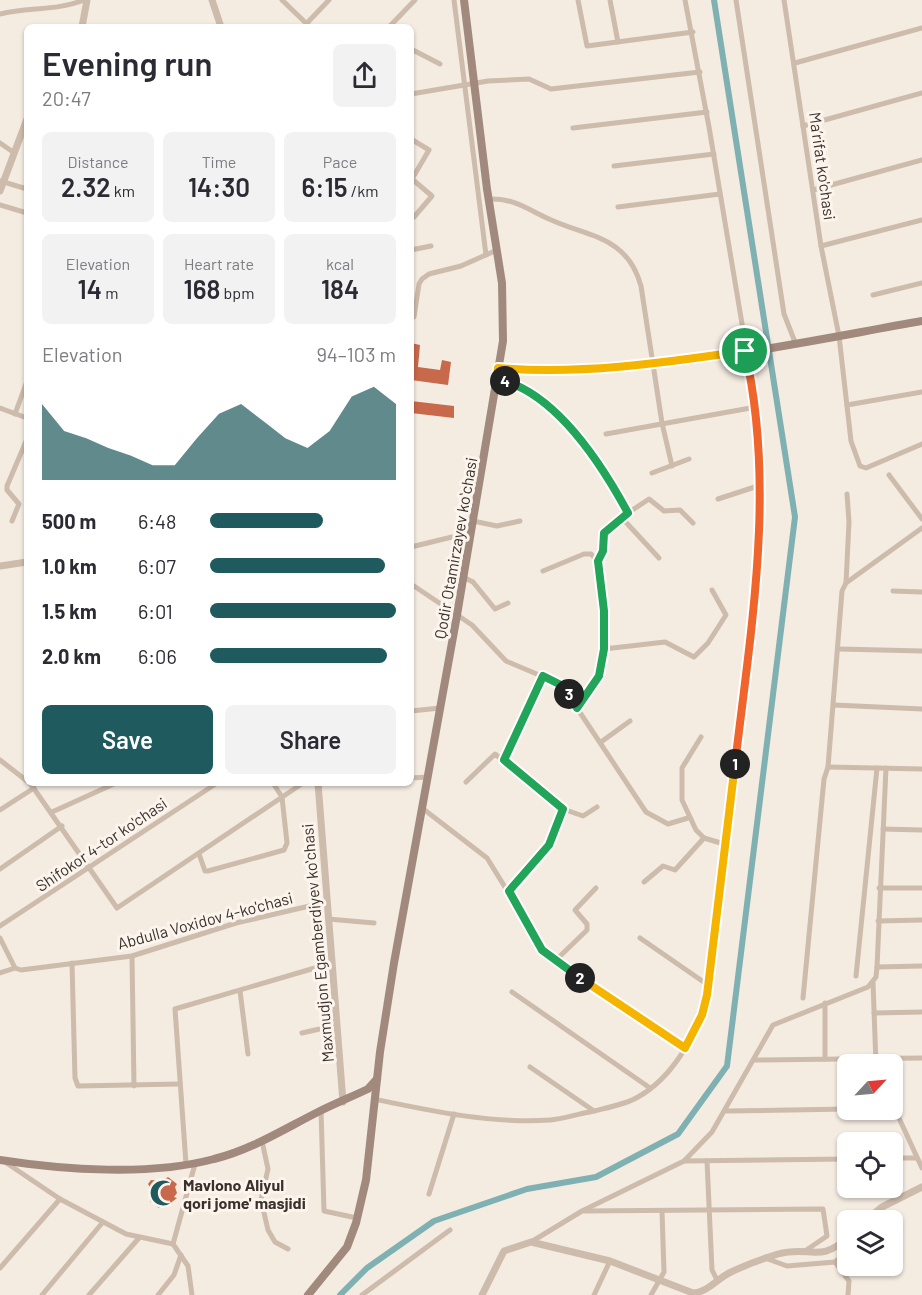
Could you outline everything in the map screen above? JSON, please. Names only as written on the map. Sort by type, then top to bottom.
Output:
[{"type":"main road","name":"Qodir Otamirzayev koʻchasi","points":[[308,1295],[339,1260],[351,1238],[366,1180],[374,1099],[394,963],[464,577],[503,341],[503,309],[497,250],[487,189],[464,0]]},
{"type":"main road","points":[[498,368],[561,372],[653,364],[922,321]]},
{"type":"main road","points":[[0,1160],[40,1166],[113,1168],[195,1164],[216,1159],[262,1142],[321,1110],[368,1089],[377,1079]]},
{"type":"street","points":[[23,9],[24,0]]},
{"type":"street","points":[[0,14],[23,9],[62,6],[86,0],[82,24]]},
{"type":"street","points":[[212,0],[220,24]]},
{"type":"street","points":[[282,0],[308,24]]},
{"type":"street","points":[[310,24],[328,0]]},
{"type":"street","points":[[392,24],[415,0]]},
{"type":"street","points":[[454,0],[471,154],[486,255]]},
{"type":"street","points":[[578,0],[585,45],[693,32]]},
{"type":"street","points":[[610,0],[618,42]]},
{"type":"street","points":[[374,1099],[454,1114],[513,1120],[552,1120],[594,1111],[637,1098],[658,1083],[685,1048],[702,1015],[708,985],[750,637],[761,485],[756,407],[748,350],[693,32],[685,0]]},
{"type":"street","points":[[736,0],[784,314],[793,343]]},
{"type":"street","name":"Maʼrifat ko'chasi","points":[[786,1],[821,246],[839,336],[851,441],[863,468],[922,444]]},
{"type":"street","points":[[795,63],[922,28]]},
{"type":"street","points":[[414,51],[440,64]]},
{"type":"street","points":[[414,94],[475,84],[529,79],[552,89],[700,72]]},
{"type":"street","points":[[803,126],[922,93]]},
{"type":"street","points":[[573,128],[707,112]]},
{"type":"street","points":[[468,122],[479,121]]},
{"type":"street","points":[[0,191],[24,126]]},
{"type":"street","points":[[19,137],[24,138]]},
{"type":"street","points":[[414,141],[429,150],[414,176]]},
{"type":"street","points":[[0,142],[13,152]]},
{"type":"street","points":[[471,154],[483,153]]},
{"type":"street","points":[[614,166],[714,154]]},
{"type":"street","points":[[813,190],[922,160]]},
{"type":"street","points":[[414,181],[432,196],[414,217]]},
{"type":"street","points":[[2,182],[24,188]]},
{"type":"street","points":[[477,191],[487,189]]},
{"type":"street","points":[[618,207],[720,194]]},
{"type":"street","points":[[489,199],[515,201],[550,219],[597,234],[621,252],[639,278],[662,423],[672,465]]},
{"type":"street","points":[[0,205],[24,212]]},
{"type":"street","points":[[821,246],[922,220]]},
{"type":"street","points":[[414,249],[431,246]]},
{"type":"street","points":[[414,317],[419,284],[422,279],[497,250]]},
{"type":"street","points":[[873,295],[922,283]]},
{"type":"street","points":[[497,378],[523,386],[555,412],[607,477],[628,513]]},
{"type":"street","points":[[15,414],[24,389]]},
{"type":"street","points":[[847,405],[922,392]]},
{"type":"street","points":[[606,434],[756,407]]},
{"type":"street","points":[[0,408],[24,417]]},
{"type":"street","points":[[12,521],[19,504],[7,490],[8,480],[24,445]]},
{"type":"street","points":[[652,473],[689,459]]},
{"type":"street","points":[[889,475],[922,519]]},
{"type":"street","points":[[718,499],[761,485]]},
{"type":"street","points":[[803,998],[834,705],[842,591],[846,583],[849,522],[847,494]]},
{"type":"street","points":[[577,708],[599,676],[604,649],[604,611],[598,561],[603,551],[604,533],[649,498],[664,511],[680,510],[693,523]]},
{"type":"street","points":[[622,518],[659,558]]},
{"type":"street","points":[[473,521],[497,526],[520,521]]},
{"type":"street","points":[[846,583],[922,528]]},
{"type":"street","points":[[414,546],[452,537],[470,538]]},
{"type":"street","points":[[543,571],[584,554],[591,554],[598,561]]},
{"type":"street","points":[[0,566],[24,562]]},
{"type":"street","points":[[464,577],[473,582],[495,609],[508,603]]},
{"type":"street","points":[[414,586],[480,632],[506,661],[559,684],[601,742],[646,812],[668,824],[688,818]]},
{"type":"street","points":[[604,649],[665,642],[694,657],[708,643],[726,615],[724,607],[712,590]]},
{"type":"street","points":[[893,591],[922,592]]},
{"type":"street","points":[[839,649],[922,651]]},
{"type":"street","points":[[504,760],[543,676]]},
{"type":"street","points":[[834,705],[922,709]]},
{"type":"street","points":[[414,711],[440,708]]},
{"type":"street","points":[[601,742],[630,721]]},
{"type":"street","points":[[701,737],[681,773],[682,800],[688,818],[704,838],[724,844]]},
{"type":"street","points":[[466,782],[493,754],[504,760],[563,809],[583,816],[597,807]]},
{"type":"street","points":[[0,760],[24,779]]},
{"type":"street","points":[[828,767],[922,769]]},
{"type":"street","points":[[856,976],[877,768]]},
{"type":"street","points":[[876,1054],[873,982],[877,967],[886,768]]},
{"type":"street","points":[[414,778],[428,777]]},
{"type":"street","points":[[0,810],[28,786]]},
{"type":"street","points":[[32,786],[62,826],[117,909],[299,786]]},
{"type":"street","points":[[52,812],[110,786]]},
{"type":"street","name":"Shifokor 4-tor ko'chasi","points":[[0,926],[212,786]]},
{"type":"street","points":[[199,854],[205,871],[211,871],[284,850],[287,843],[282,798],[275,786]]},
{"type":"street","name":"Maxmudjon Egamberdiyev koʻchasi","points":[[318,786],[343,1102]]},
{"type":"street","points":[[422,808],[487,858],[509,891],[542,950],[685,1048]]},
{"type":"street","points":[[509,891],[549,845],[563,809]]},
{"type":"street","points":[[0,868],[62,826]]},
{"type":"street","points":[[882,829],[922,830]]},
{"type":"street","points":[[644,882],[663,866],[675,870],[704,838]]},
{"type":"street","points":[[555,961],[587,930],[587,924],[575,910],[596,888]]},
{"type":"street","points":[[879,888],[922,888]]},
{"type":"street","name":"Abdulla Voxidov 4-ko'chasi","points":[[0,973],[15,968],[132,956],[236,923],[327,902]]},
{"type":"street","points":[[328,919],[374,923]]},
{"type":"street","points":[[878,921],[922,920]]},
{"type":"street","points":[[0,938],[15,968]]},
{"type":"street","points":[[640,938],[708,985]]},
{"type":"street","points":[[132,956],[134,1086]]},
{"type":"street","points":[[72,963],[76,1083],[81,1087],[179,1084]]},
{"type":"street","points":[[186,1164],[179,1084],[176,1009],[332,963]]},
{"type":"street","points":[[877,967],[922,966]]},
{"type":"street","points":[[482,1295],[504,1251],[531,1242],[582,1211],[684,1161],[707,1139],[726,1111],[736,1093],[737,1084],[777,1022],[868,987],[873,982]]},
{"type":"street","points":[[240,991],[248,1054]]},
{"type":"street","points":[[512,992],[650,1088]]},
{"type":"street","points":[[825,1003],[825,1059]]},
{"type":"street","points":[[874,1013],[922,1012]]},
{"type":"street","points":[[302,1033],[337,1025]]},
{"type":"street","points":[[903,1060],[922,1058]]},
{"type":"street","points":[[754,1060],[837,1060]]},
{"type":"street","points":[[530,1067],[594,1111]]},
{"type":"street","points":[[726,1111],[837,1109]]},
{"type":"street","points":[[321,1110],[324,1211],[357,1218]]},
{"type":"street","points":[[429,1194],[454,1114]]},
{"type":"street","points":[[899,1120],[922,1168]]},
{"type":"street","points":[[262,1142],[268,1169],[261,1200],[268,1230],[275,1242],[288,1249]]},
{"type":"street","points":[[903,1158],[918,1158]]},
{"type":"street","points":[[684,1161],[837,1159]]},
{"type":"street","points":[[0,1160],[103,1222],[139,1238],[173,1244],[188,1266],[192,1295]]},
{"type":"street","points":[[707,1161],[712,1270],[717,1280]]},
{"type":"street","points":[[173,1244],[195,1164]]},
{"type":"street","points":[[880,1210],[922,1187]]},
{"type":"street","points":[[0,1268],[60,1198]]},
{"type":"street","points":[[582,1211],[823,1209],[827,1236],[805,1251]]},
{"type":"street","points":[[651,1295],[664,1269],[662,1210]]},
{"type":"street","points":[[42,1295],[103,1222]]},
{"type":"street","points":[[362,1295],[450,1230]]},
{"type":"street","points":[[89,1295],[139,1238]]},
{"type":"street","points":[[531,1242],[610,1262],[686,1292],[704,1293],[717,1280],[765,1258],[783,1253],[805,1251],[824,1254],[837,1247]]},
{"type":"street","points":[[158,1295],[174,1275],[181,1255]]},
{"type":"street","points":[[765,1258],[787,1266],[835,1262],[849,1281],[848,1295]]},
{"type":"street","points":[[594,1295],[610,1262]]},
{"type":"building","points":[[414,344],[420,345],[418,367],[440,370],[442,360],[451,362],[448,385],[414,380]]},
{"type":"building","points":[[414,401],[454,406],[454,418],[414,413]]},
{"type":"building","name":"Mavlono Aliyul qori jome' masjidi","points":[[168,1177],[177,1184],[175,1187],[177,1193],[174,1197],[177,1198],[168,1205],[162,1204],[159,1208],[150,1201],[151,1189],[148,1184],[151,1180],[162,1181]]},
{"type":"waterway","points":[[340,1295],[367,1268],[434,1221],[527,1189],[596,1177],[678,1134],[727,1066],[795,517],[714,0]]},
{"type":"place","name":"Mavlono Aliyul qori jome' masjidi","points":[[163,1193]]},
{"type":"route","points":[[745,351],[756,407],[761,485],[750,637],[707,995],[702,1015],[685,1048],[547,955],[509,891],[549,845],[563,809],[504,760],[543,676],[559,684],[577,708],[594,686],[602,663],[605,628],[598,561],[603,551],[604,533],[628,513],[607,477],[555,412],[523,386],[497,378],[498,368],[561,372],[595,370],[745,351]]}]
